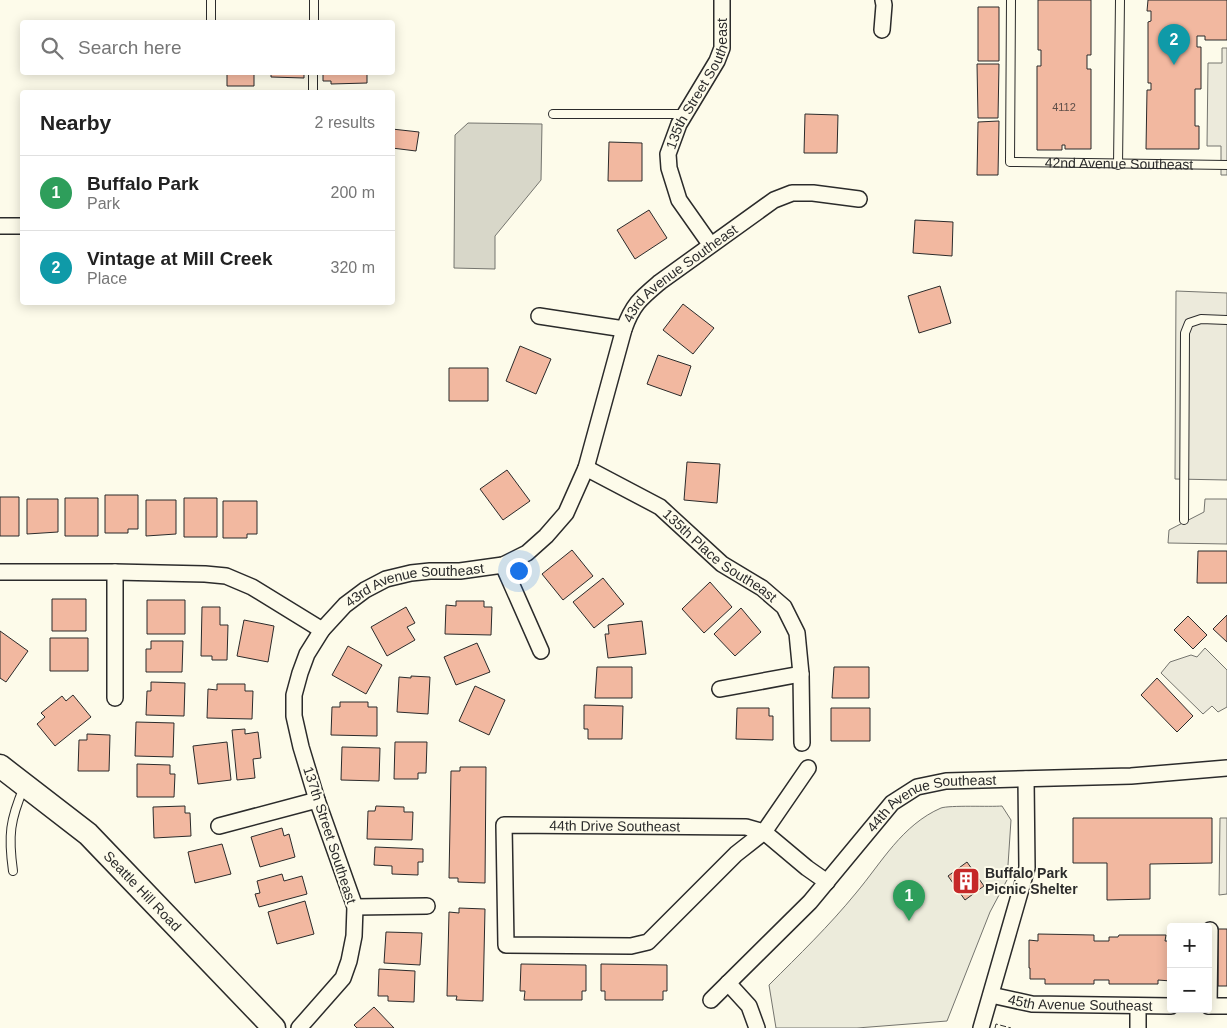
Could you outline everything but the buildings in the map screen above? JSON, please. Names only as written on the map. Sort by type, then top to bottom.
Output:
[{"type":"main road","name":"Seattle Hill Road","points":[[0,766],[88,834],[274,1028]]},
{"type":"street","name":"135th Street Southeast","points":[[710,244],[679,200],[669,168],[668,154],[679,124],[717,61],[722,48],[722,0]]},
{"type":"street","points":[[882,30],[883,0]]},
{"type":"street","name":"43rd Avenue Southeast","points":[[322,630],[345,605],[365,590],[386,579],[411,573],[460,571],[503,565],[527,553],[546,536],[566,513],[586,468],[624,328],[631,311],[643,296],[710,244],[774,200],[792,193],[813,193],[859,199]]},
{"type":"street","points":[[0,226],[20,226]]},
{"type":"street","points":[[539,316],[624,328]]},
{"type":"street","name":"135th Place Southeast","points":[[586,468],[660,507],[722,564],[762,588],[784,606],[797,632],[801,674],[802,743]]},
{"type":"street","points":[[503,565],[542,651]]},
{"type":"street","points":[[0,572],[115,572],[226,576],[252,587],[322,630]]},
{"type":"street","points":[[115,572],[115,698]]},
{"type":"street","name":"137th Street Southeast","points":[[299,1028],[342,978],[349,961],[355,907],[317,800],[294,716],[294,695],[300,673],[307,654],[322,630]]},
{"type":"street","points":[[720,689],[801,674]]},
{"type":"street","points":[[764,832],[808,768]]},
{"type":"street","name":"44th Avenue Southeast","points":[[711,1000],[792,920],[827,882],[892,803],[918,787],[946,781],[1130,776],[1227,768]]},
{"type":"street","points":[[981,1028],[1027,868],[1026,779]]},
{"type":"street","points":[[219,826],[317,800]]},
{"type":"street","name":"44th Drive Southeast","points":[[764,832],[736,854],[648,942],[631,946],[506,945],[504,825],[746,827],[764,832],[827,882]]},
{"type":"street","points":[[355,907],[427,906]]},
{"type":"street","points":[[728,983],[749,1006],[757,1028]]},
{"type":"street","name":"45th Avenue Southeast","points":[[991,995],[1032,1004],[1167,1006]]},
{"type":"street","points":[[1138,1006],[1138,1028]]},
{"type":"street","points":[[1212,1006],[1227,1006]]},
{"type":"lane","points":[[211,0],[211,20]]},
{"type":"lane","points":[[314,0],[314,20]]},
{"type":"lane","name":"42nd Avenue Southeast","points":[[1011,0],[1010,162],[1118,165],[1227,165]]},
{"type":"lane","points":[[1118,165],[1120,0]]},
{"type":"lane","points":[[313,75],[313,90]]},
{"type":"lane","points":[[553,114],[685,114]]},
{"type":"lane","points":[[1184,520],[1185,333],[1189,322],[1201,319],[1227,320]]},
{"type":"lane","points":[[13,871],[9,841],[14,810],[25,785]]},
{"type":"shaded area","points":[[1222,48],[1227,48],[1227,175],[1221,175],[1221,146],[1207,146],[1208,63],[1222,63]]},
{"type":"shaded area","points":[[468,123],[542,124],[541,180],[495,236],[495,269],[454,268],[455,135]]},
{"type":"shaded area","points":[[1176,291],[1227,293],[1227,480],[1175,479]]},
{"type":"shaded area","points":[[1205,499],[1227,499],[1227,544],[1168,543],[1169,530],[1204,512]]},
{"type":"shaded area","points":[[1205,648],[1227,670],[1227,707],[1218,712],[1212,706],[1203,714],[1161,673],[1170,662],[1191,655],[1197,657]]},
{"type":"shaded area","points":[[1002,806],[1011,820],[1007,880],[990,912],[947,1021],[857,1028],[776,1028],[769,985],[835,917],[904,834],[927,815],[941,808]]},
{"type":"shaded area","points":[[1220,818],[1227,818],[1227,894],[1219,895]]},
{"type":"fence","points":[[995,1028],[996,1024],[1011,1028]]},
{"type":"place","name":"Vintage at Mill Creek","points":[[1174,65]]},
{"type":"place","name":"Buffalo Park Picnic Shelter","points":[[966,881]]},
{"type":"place","name":"Buffalo Park","points":[[909,921]]}]
